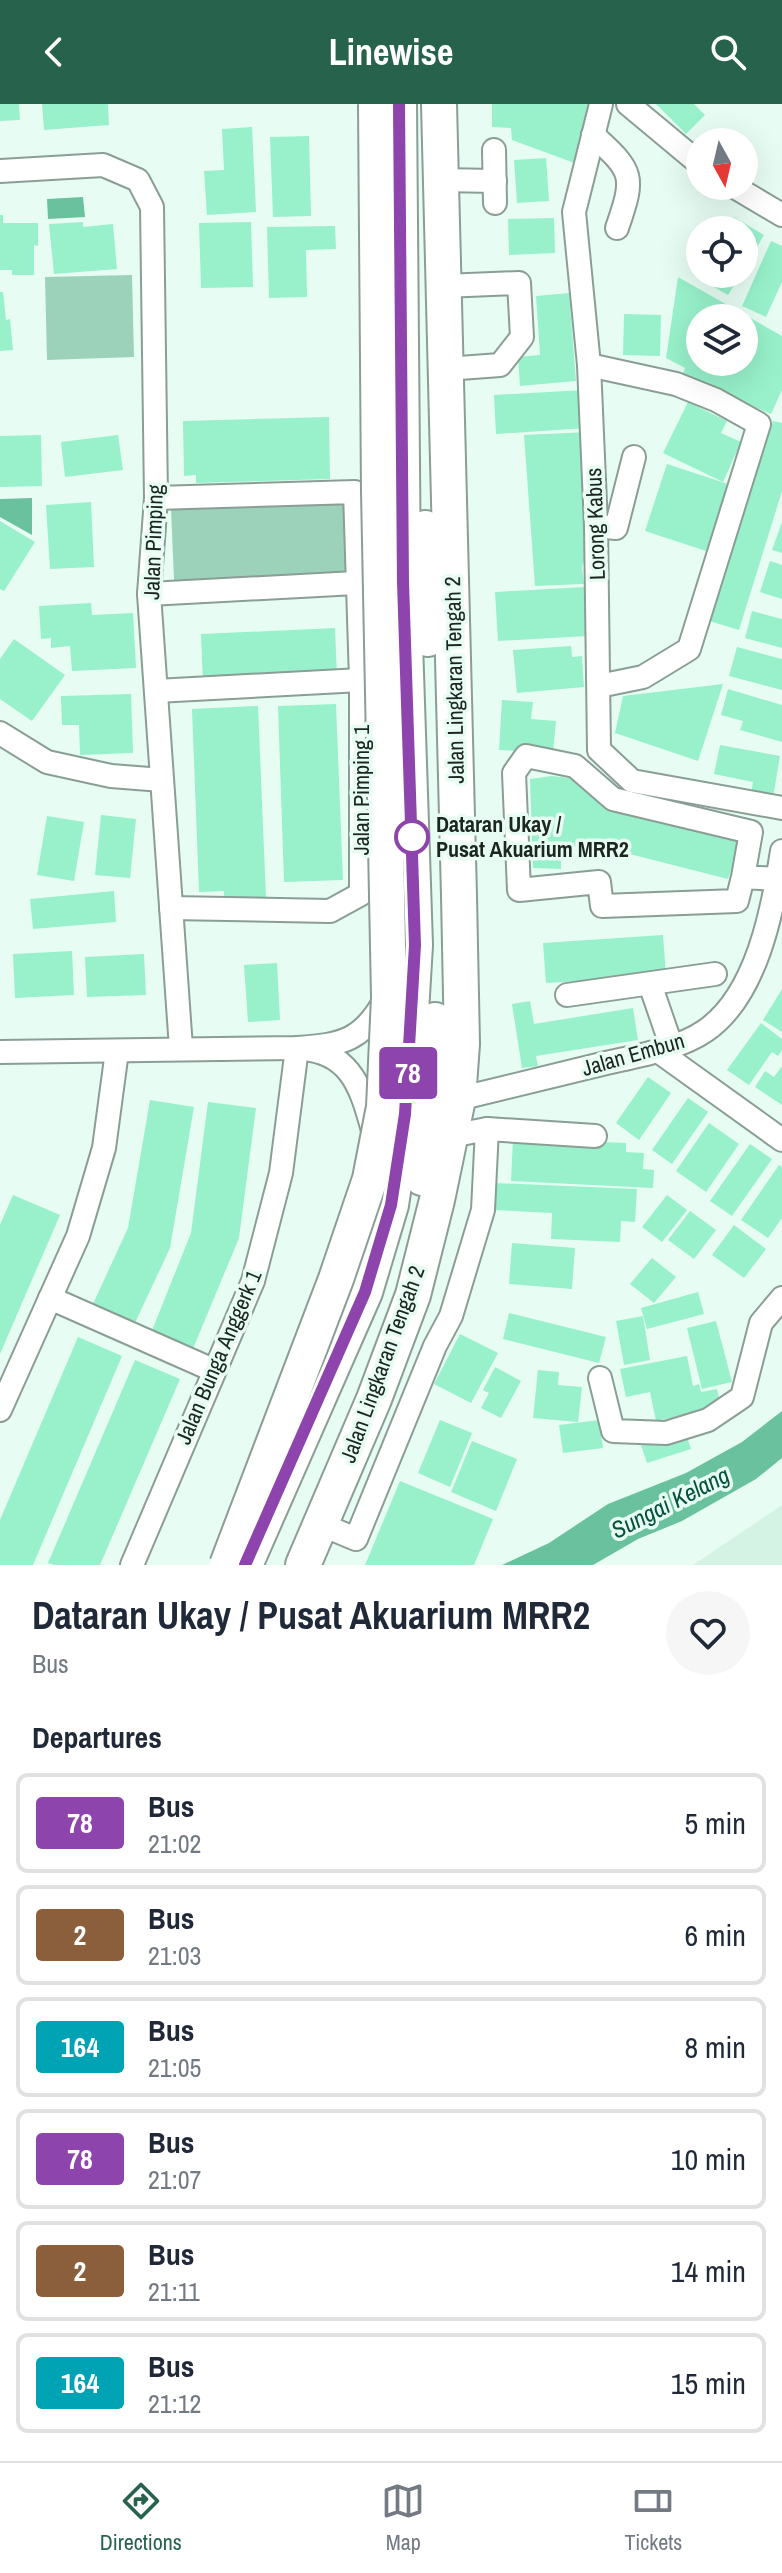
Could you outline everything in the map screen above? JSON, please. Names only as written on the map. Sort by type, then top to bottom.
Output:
[{"type":"highway","points":[[227,1565],[336,1279],[370,1179],[384,1107],[389,997],[379,491],[376,104]]},
{"type":"highway","name":"Jalan Lingkaran Tengah 2","points":[[245,1565],[365,1292],[391,1205],[405,1114],[415,945],[403,582],[399,104]]},
{"type":"highway","points":[[281,1565],[388,1296],[421,1182],[432,1084],[440,911],[429,667],[419,104]]},
{"type":"highway","name":"Jalan Lingkaran Tengah 2","points":[[303,1565],[374,1399],[413,1295],[458,1099],[461,1015],[439,104]]},
{"type":"street","name":"Lorong Kabus","points":[[601,104],[574,212],[589,365],[596,526],[599,750],[632,781],[782,808]]},
{"type":"street","points":[[628,104],[686,152]]},
{"type":"street","points":[[593,135],[618,158],[628,177],[629,192],[617,228]]},
{"type":"street","points":[[494,150],[495,203]]},
{"type":"street","name":"Jalan Pimping","points":[[0,171],[103,165],[138,180],[152,207],[156,498],[149,594],[181,1048]]},
{"type":"street","points":[[441,180],[495,181]]},
{"type":"street","points":[[757,200],[782,215]]},
{"type":"street","points":[[444,286],[519,283],[522,337],[500,365],[446,369]]},
{"type":"street","points":[[589,365],[676,384],[716,400],[759,424],[689,649],[643,677],[599,686]]},
{"type":"street","points":[[596,526],[616,528],[634,457]]},
{"type":"street","name":"Jalan Pimping 1","points":[[156,498],[355,492],[361,680],[361,894],[330,911],[171,908]]},
{"type":"street","points":[[149,594],[356,583]]},
{"type":"street","points":[[156,691],[361,680]]},
{"type":"street","points":[[0,733],[47,762],[111,776],[162,780]]},
{"type":"street","points":[[526,756],[575,766],[613,799],[751,832],[743,877],[737,901],[602,906],[599,882],[519,890],[514,773],[526,756]]},
{"type":"street","name":"Jalan Embun","points":[[458,1099],[665,1048],[705,1032],[732,1005],[773,933],[782,851]]},
{"type":"street","points":[[743,877],[778,879]]},
{"type":"street","points":[[3,1051],[335,1045],[357,1034],[376,1017],[415,945]]},
{"type":"street","points":[[567,995],[715,974]]},
{"type":"street","points":[[650,984],[665,1048],[782,1140]]},
{"type":"street","points":[[297,1048],[318,1052],[349,1070],[364,1100],[391,1205]]},
{"type":"street","name":"Jalan Bunga Anggerk 1","points":[[132,1565],[253,1281],[281,1173],[297,1048]]},
{"type":"street","points":[[1,1404],[78,1236],[104,1148],[117,1051]]},
{"type":"street","points":[[320,1524],[356,1539],[451,1316],[483,1210],[487,1129]]},
{"type":"street","points":[[451,1136],[487,1129],[595,1136]]},
{"type":"street","points":[[50,1298],[213,1370]]},
{"type":"street","points":[[600,1378],[613,1431],[666,1433],[708,1420],[742,1397],[761,1323],[782,1298]]},
{"type":"street","points":[[374,1399],[408,1413]]},
{"type":"shaded area","points":[[132,275],[134,357],[47,360],[45,277]]},
{"type":"shaded area","points":[[346,503],[349,575],[174,580],[171,509]]},
{"type":"shaded area","points":[[782,1505],[782,1565],[693,1565]]},
{"type":"water","points":[[83,197],[85,217],[48,219],[47,199]]},
{"type":"water","points":[[32,498],[32,535],[0,517],[0,499]]},
{"type":"water","name":"Sungai Kelang","points":[[782,1411],[782,1458],[756,1479],[682,1521],[638,1539],[593,1565],[502,1565],[549,1543],[608,1504],[686,1473],[742,1442]]},
{"type":"building","points":[[0,104],[19,104],[20,120],[0,121]]},
{"type":"building","points":[[42,104],[108,104],[109,125],[44,130]]},
{"type":"building","points":[[492,104],[590,104],[577,164],[512,140],[511,128],[492,127]]},
{"type":"building","points":[[656,104],[694,104],[705,115],[692,128],[686,128],[686,134]]},
{"type":"building","points":[[252,127],[256,212],[207,215],[204,171],[224,170],[222,129]]},
{"type":"building","points":[[309,136],[311,216],[273,217],[270,137]]},
{"type":"building","points":[[546,158],[549,201],[517,203],[514,160]]},
{"type":"building","points":[[0,215],[3,215],[3,223],[38,223],[34,275],[12,275],[12,270],[0,270]]},
{"type":"building","points":[[554,218],[555,253],[509,255],[508,219]]},
{"type":"building","points":[[83,222],[83,227],[113,224],[117,269],[54,274],[49,224]]},
{"type":"building","points":[[251,222],[253,287],[201,288],[199,223]]},
{"type":"building","points":[[335,226],[336,249],[306,250],[307,297],[269,298],[267,227]]},
{"type":"building","points":[[758,231],[764,235],[758,245]]},
{"type":"building","points":[[771,241],[782,246],[782,282],[766,317],[758,313],[758,304],[743,304],[750,288],[758,288],[758,270]]},
{"type":"building","points":[[678,277],[686,282],[686,288],[697,288],[726,304],[686,304],[686,376],[758,376],[758,322],[782,336],[782,390],[771,414],[682,376],[685,368],[666,358]]},
{"type":"building","points":[[716,288],[732,288],[728,295]]},
{"type":"building","points":[[0,292],[3,292],[6,320],[10,319],[13,350],[0,351]]},
{"type":"building","points":[[569,293],[576,381],[520,386],[518,357],[540,355],[536,296]]},
{"type":"building","points":[[624,314],[661,315],[660,356],[623,355]]},
{"type":"building","points":[[584,390],[587,428],[496,434],[494,395]]},
{"type":"building","points":[[688,402],[727,421],[721,433],[741,442],[723,482],[663,453]]},
{"type":"building","points":[[329,417],[330,479],[196,483],[196,475],[184,476],[183,421]]},
{"type":"building","points":[[773,421],[782,423],[782,491],[739,630],[706,620],[765,427],[771,428]]},
{"type":"building","points":[[589,432],[592,537],[582,567],[584,584],[535,586],[524,435]]},
{"type":"building","points":[[41,435],[42,486],[0,487],[0,436]]},
{"type":"building","points":[[118,435],[123,470],[65,477],[61,442]]},
{"type":"building","points":[[667,464],[728,484],[706,551],[645,531]]},
{"type":"building","points":[[91,502],[94,567],[50,569],[46,505]]},
{"type":"building","points":[[0,521],[35,542],[4,591],[0,589]]},
{"type":"building","points":[[782,522],[782,553],[772,550]]},
{"type":"building","points":[[770,561],[782,565],[782,599],[760,592]]},
{"type":"building","points":[[585,587],[587,636],[498,641],[495,592]]},
{"type":"building","points":[[91,603],[92,615],[133,613],[136,668],[72,671],[70,646],[51,648],[51,638],[41,639],[39,606]]},
{"type":"building","points":[[752,611],[782,619],[782,648],[745,638]]},
{"type":"building","points":[[335,628],[337,678],[203,684],[201,634]]},
{"type":"building","points":[[14,639],[65,675],[32,721],[0,699],[0,659]]},
{"type":"building","points":[[571,646],[572,657],[582,656],[584,687],[517,693],[513,650]]},
{"type":"building","points":[[737,647],[782,659],[782,690],[729,676]]},
{"type":"building","points":[[723,684],[698,761],[615,733],[623,696]]},
{"type":"building","points":[[728,689],[782,705],[782,742],[740,730],[743,721],[721,715]]},
{"type":"building","points":[[131,694],[133,753],[80,755],[79,725],[62,725],[61,696]]},
{"type":"building","points":[[502,700],[533,702],[531,719],[556,721],[553,753],[499,750]]},
{"type":"building","points":[[336,704],[343,880],[284,882],[278,706]]},
{"type":"building","points":[[258,706],[266,898],[224,900],[224,891],[199,892],[192,709]]},
{"type":"building","points":[[720,745],[780,756],[773,798],[751,794],[753,782],[714,774]]},
{"type":"building","points":[[552,776],[586,780],[744,832],[728,879],[598,846],[561,847],[561,869],[533,868],[530,779]]},
{"type":"building","points":[[101,815],[136,819],[130,878],[95,875]]},
{"type":"building","points":[[47,816],[84,822],[74,881],[37,875]]},
{"type":"building","points":[[114,891],[116,922],[33,929],[30,899]]},
{"type":"building","points":[[663,935],[666,976],[546,983],[543,943]]},
{"type":"building","points":[[72,951],[74,995],[15,998],[13,954]]},
{"type":"building","points":[[144,954],[146,995],[87,997],[85,957]]},
{"type":"building","points":[[277,963],[280,1020],[248,1022],[244,965]]},
{"type":"building","points":[[782,989],[782,1032],[763,1020]]},
{"type":"building","points":[[530,1001],[534,1024],[633,1008],[638,1040],[536,1056],[538,1066],[522,1068],[512,1004]]},
{"type":"building","points":[[761,1023],[782,1039],[782,1050],[778,1056],[772,1052],[749,1085],[727,1070]]},
{"type":"building","points":[[782,1066],[782,1105],[755,1087],[765,1071],[774,1077]]},
{"type":"building","points":[[648,1077],[671,1093],[639,1140],[616,1123]]},
{"type":"building","points":[[688,1098],[708,1112],[672,1164],[652,1150]]},
{"type":"building","points":[[150,1100],[194,1107],[170,1248],[134,1325],[92,1306],[128,1228]]},
{"type":"building","points":[[208,1102],[256,1108],[239,1238],[192,1351],[151,1333],[191,1233]]},
{"type":"building","points":[[709,1123],[739,1144],[706,1192],[676,1171]]},
{"type":"building","points":[[513,1138],[626,1143],[626,1152],[644,1153],[643,1169],[654,1170],[653,1188],[511,1181]]},
{"type":"building","points":[[750,1144],[772,1159],[732,1216],[710,1201]]},
{"type":"building","points":[[779,1165],[782,1167],[782,1218],[768,1238],[741,1220]]},
{"type":"building","points":[[495,1183],[637,1189],[635,1222],[621,1221],[620,1242],[551,1239],[552,1213],[493,1210]]},
{"type":"building","points":[[13,1195],[60,1215],[0,1354],[0,1225]]},
{"type":"building","points":[[667,1195],[687,1210],[662,1242],[642,1227]]},
{"type":"building","points":[[690,1211],[716,1230],[694,1259],[668,1240]]},
{"type":"building","points":[[734,1225],[766,1249],[744,1278],[712,1255]]},
{"type":"building","points":[[512,1243],[575,1248],[572,1289],[509,1284]]},
{"type":"building","points":[[652,1258],[676,1277],[654,1303],[630,1284]]},
{"type":"building","points":[[698,1292],[704,1314],[647,1329],[641,1308]]},
{"type":"building","points":[[509,1313],[606,1337],[599,1363],[503,1339]]},
{"type":"building","points":[[643,1316],[650,1360],[624,1365],[616,1321]]},
{"type":"building","points":[[716,1321],[732,1382],[702,1389],[687,1328]]},
{"type":"building","points":[[460,1334],[498,1353],[471,1403],[434,1384]]},
{"type":"building","points":[[78,1337],[122,1356],[33,1565],[0,1565],[0,1520]]},
{"type":"building","points":[[687,1356],[693,1386],[699,1384],[701,1392],[717,1389],[721,1407],[656,1421],[650,1392],[626,1397],[620,1369]]},
{"type":"building","points":[[135,1360],[180,1379],[100,1565],[48,1563]]},
{"type":"building","points":[[495,1367],[521,1381],[501,1418],[481,1408],[489,1393],[483,1390]]},
{"type":"building","points":[[538,1370],[559,1372],[558,1385],[582,1387],[578,1422],[533,1418]]},
{"type":"building","points":[[440,1420],[472,1433],[450,1487],[418,1473]]},
{"type":"building","points":[[599,1420],[603,1448],[563,1453],[559,1425]]},
{"type":"building","points":[[685,1431],[691,1449],[647,1463],[641,1445]]},
{"type":"building","points":[[472,1441],[517,1459],[496,1511],[451,1492]]},
{"type":"building","points":[[400,1481],[493,1519],[474,1565],[365,1565]]},
{"type":"bus line","name":"78","points":[[245,1565],[365,1292],[391,1205],[405,1114],[414,1004],[415,945],[403,582],[399,104]]},
{"type":"place","name":"Dataran Ukay / Pusat Akuarium MRR2","points":[[412,837]]}]
